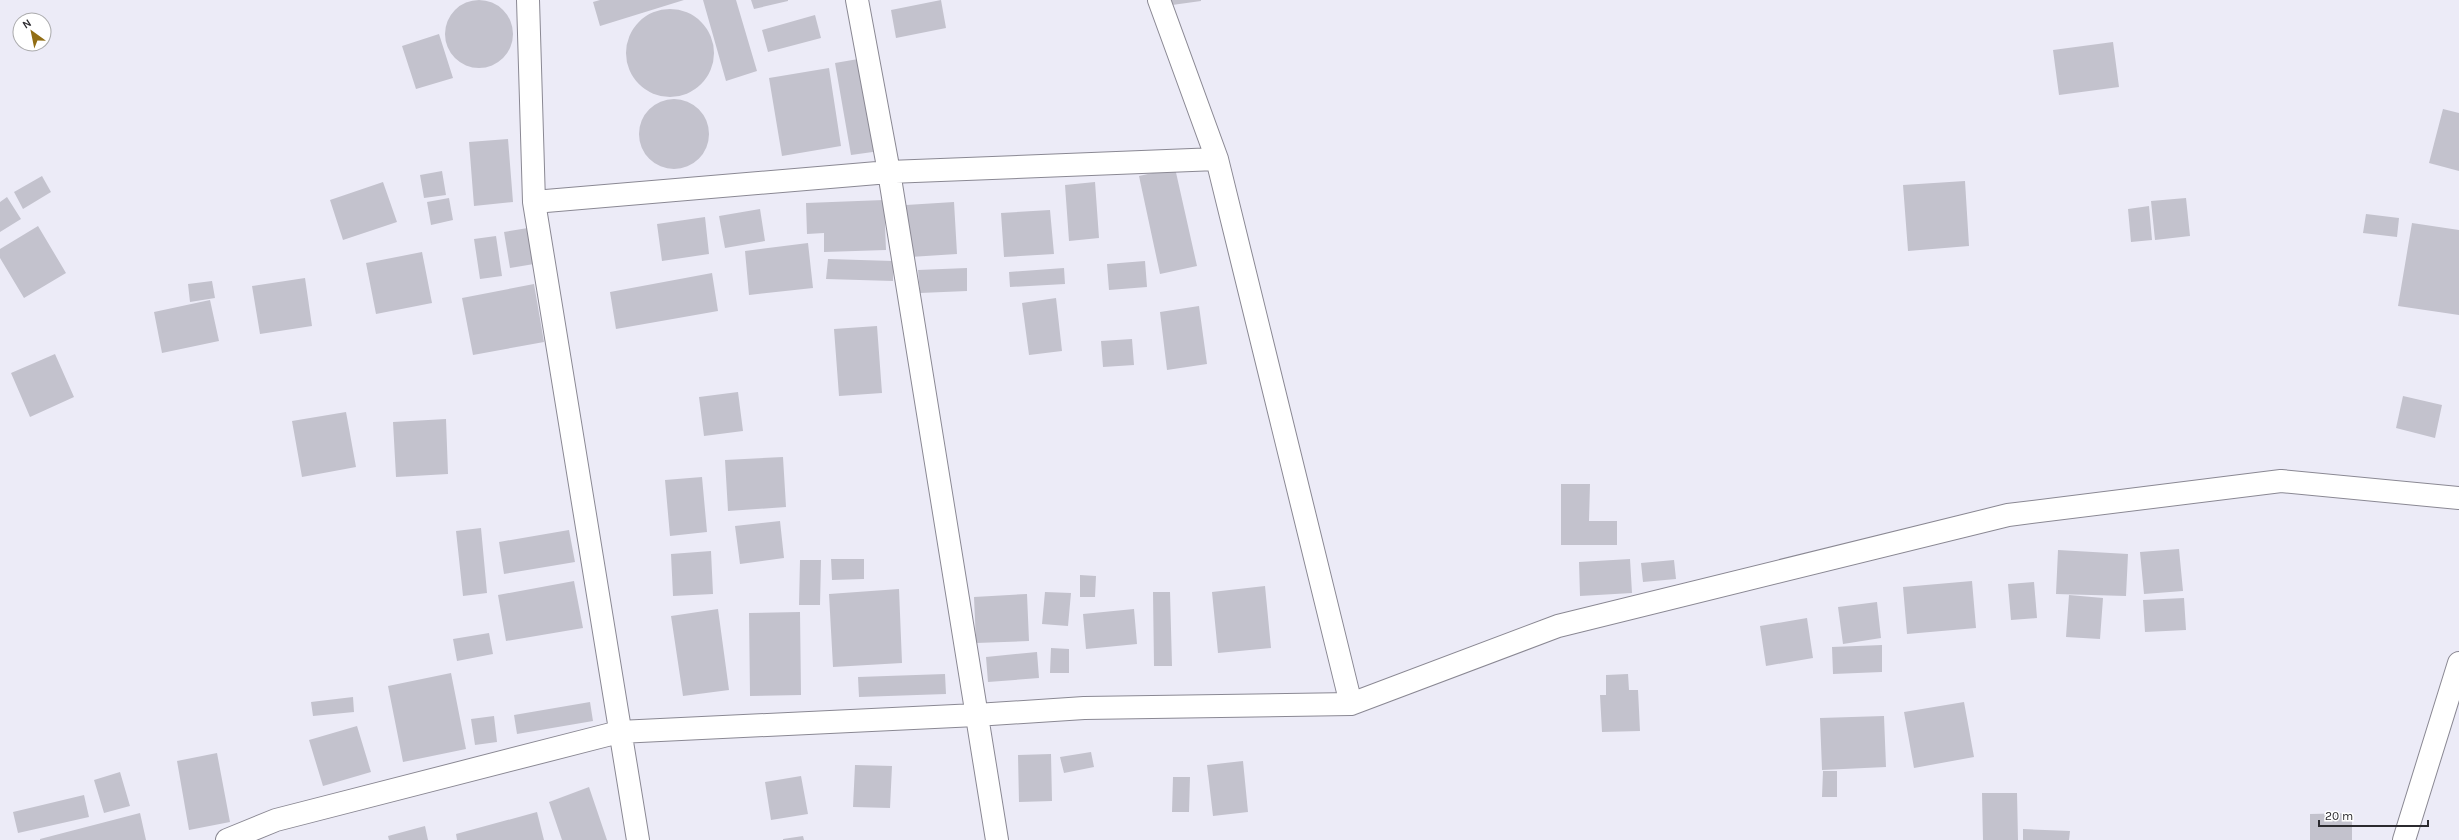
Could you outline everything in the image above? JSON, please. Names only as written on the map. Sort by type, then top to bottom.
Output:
[{"type":"street","points":[[528,0],[534,202],[619,732],[638,840]]},
{"type":"street","points":[[857,0],[889,172],[997,840]]},
{"type":"street","points":[[1159,0],[1217,159],[1351,704]]},
{"type":"street","points":[[534,202],[889,172],[1217,159]]},
{"type":"street","points":[[226,840],[276,820],[619,732],[976,715],[1084,708],[1351,704],[1558,626],[2008,516],[2281,481],[2459,498]]},
{"type":"street","points":[[2404,840],[2459,663]]},
{"type":"building","points":[[479,0],[492,3],[503,10],[510,21],[513,34],[510,47],[503,58],[492,65],[479,68],[466,65],[455,58],[448,47],[445,34],[448,21],[455,10],[466,3]]},
{"type":"building","points":[[600,0],[684,0],[600,26],[593,2]]},
{"type":"building","points":[[703,0],[736,0],[757,71],[726,81]]},
{"type":"building","points":[[751,0],[788,0],[788,1],[754,9]]},
{"type":"building","points":[[941,0],[946,28],[896,38],[891,10]]},
{"type":"building","points":[[1171,0],[1201,0],[1201,1],[1172,5]]},
{"type":"building","points":[[670,9],[687,12],[701,22],[711,36],[714,53],[711,70],[701,84],[687,94],[670,97],[653,94],[639,84],[629,70],[626,53],[629,36],[639,22],[653,12]]},
{"type":"building","points":[[815,15],[821,38],[768,52],[762,30]]},
{"type":"building","points":[[439,34],[453,78],[416,89],[402,46]]},
{"type":"building","points":[[2113,42],[2119,87],[2059,95],[2053,50]]},
{"type":"building","points":[[864,58],[880,151],[851,155],[835,63]]},
{"type":"building","points":[[829,68],[841,146],[782,156],[769,78]]},
{"type":"building","points":[[667,99],[681,99],[694,105],[703,114],[707,120],[709,134],[707,148],[699,159],[688,167],[681,169],[667,169],[660,167],[649,159],[641,148],[639,141],[639,127],[641,120],[649,109],[660,101]]},
{"type":"building","points":[[2443,109],[2459,113],[2459,171],[2429,163]]},
{"type":"building","points":[[508,139],[513,202],[474,206],[469,142]]},
{"type":"building","points":[[1175,168],[1197,266],[1160,274],[1139,176]]},
{"type":"building","points":[[442,171],[446,195],[424,198],[420,175]]},
{"type":"building","points":[[42,176],[51,192],[23,209],[14,192]]},
{"type":"building","points":[[1965,181],[1969,246],[1908,251],[1903,185]]},
{"type":"building","points":[[383,182],[397,222],[343,240],[330,200]]},
{"type":"building","points":[[1095,182],[1099,238],[1069,241],[1065,185]]},
{"type":"building","points":[[7,197],[21,219],[0,232],[0,202]]},
{"type":"building","points":[[449,198],[453,220],[431,225],[427,202]]},
{"type":"building","points":[[2186,198],[2190,236],[2155,240],[2151,201]]},
{"type":"building","points":[[884,200],[886,250],[824,252],[824,233],[807,234],[806,203]]},
{"type":"building","points":[[954,202],[957,254],[910,257],[906,205]]},
{"type":"building","points":[[2149,206],[2152,240],[2131,242],[2128,209]]},
{"type":"building","points":[[760,209],[765,241],[725,248],[719,216]]},
{"type":"building","points":[[1050,210],[1054,254],[1004,257],[1001,213]]},
{"type":"building","points":[[2366,214],[2399,218],[2397,237],[2363,233]]},
{"type":"building","points":[[705,217],[709,254],[662,261],[657,224]]},
{"type":"building","points":[[2412,223],[2459,230],[2459,315],[2398,306]]},
{"type":"building","points":[[38,226],[66,273],[24,298],[0,258],[0,249]]},
{"type":"building","points":[[534,227],[540,263],[510,268],[504,232]]},
{"type":"building","points":[[496,236],[502,276],[480,279],[474,239]]},
{"type":"building","points":[[808,243],[813,288],[749,295],[745,251]]},
{"type":"building","points":[[422,252],[432,303],[376,314],[366,263]]},
{"type":"building","points":[[828,259],[893,261],[893,281],[826,279]]},
{"type":"building","points":[[1145,261],[1147,287],[1109,290],[1107,264]]},
{"type":"building","points":[[967,268],[967,291],[920,293],[918,270]]},
{"type":"building","points":[[1064,268],[1065,284],[1010,287],[1009,272]]},
{"type":"building","points":[[712,273],[718,311],[616,329],[610,292]]},
{"type":"building","points":[[305,278],[312,326],[260,334],[252,286]]},
{"type":"building","points":[[212,281],[215,298],[190,302],[188,284]]},
{"type":"building","points":[[534,284],[544,342],[473,355],[462,298]]},
{"type":"building","points":[[1056,298],[1062,351],[1029,355],[1022,303]]},
{"type":"building","points":[[210,300],[219,341],[162,353],[154,312]]},
{"type":"building","points":[[1199,306],[1207,364],[1167,370],[1160,312]]},
{"type":"building","points":[[877,326],[882,393],[839,396],[834,329]]},
{"type":"building","points":[[1132,339],[1134,365],[1103,367],[1101,341]]},
{"type":"building","points":[[55,354],[74,397],[30,417],[11,373]]},
{"type":"building","points":[[738,392],[743,431],[704,436],[699,397]]},
{"type":"building","points":[[2403,396],[2442,405],[2435,438],[2396,428]]},
{"type":"building","points":[[346,412],[356,467],[302,477],[292,421]]},
{"type":"building","points":[[446,419],[448,474],[396,477],[393,422]]},
{"type":"building","points":[[783,457],[786,507],[728,511],[725,460]]},
{"type":"building","points":[[702,477],[707,532],[670,536],[665,480]]},
{"type":"building","points":[[1561,484],[1590,484],[1589,521],[1617,521],[1617,545],[1561,545]]},
{"type":"building","points":[[780,521],[784,558],[740,564],[735,526]]},
{"type":"building","points":[[481,528],[487,593],[463,596],[456,531]]},
{"type":"building","points":[[569,530],[575,562],[504,574],[499,542]]},
{"type":"building","points":[[2179,549],[2183,591],[2144,594],[2140,552]]},
{"type":"building","points":[[2058,550],[2128,554],[2126,596],[2056,594]]},
{"type":"building","points":[[711,551],[713,594],[673,596],[671,554]]},
{"type":"building","points":[[831,559],[864,559],[864,579],[832,580]]},
{"type":"building","points":[[1630,559],[1632,593],[1580,596],[1579,562]]},
{"type":"building","points":[[800,560],[821,560],[820,605],[799,605]]},
{"type":"building","points":[[1674,560],[1676,579],[1643,582],[1641,563]]},
{"type":"building","points":[[1080,575],[1096,576],[1095,597],[1080,597]]},
{"type":"building","points":[[574,581],[583,628],[506,641],[498,595]]},
{"type":"building","points":[[1972,581],[1976,628],[1907,634],[1903,587]]},
{"type":"building","points":[[2034,582],[2037,618],[2011,620],[2008,584]]},
{"type":"building","points":[[1265,586],[1271,648],[1218,653],[1212,592]]},
{"type":"building","points":[[899,589],[902,663],[833,667],[829,594]]},
{"type":"building","points":[[1045,592],[1071,593],[1068,626],[1042,624]]},
{"type":"building","points":[[1153,592],[1170,592],[1172,666],[1154,666]]},
{"type":"building","points":[[1027,594],[1029,641],[976,643],[974,597]]},
{"type":"building","points":[[2069,595],[2103,598],[2100,639],[2066,637]]},
{"type":"building","points":[[2184,598],[2186,630],[2145,632],[2143,600]]},
{"type":"building","points":[[1877,602],[1881,638],[1843,644],[1838,607]]},
{"type":"building","points":[[718,609],[729,690],[683,696],[671,616]]},
{"type":"building","points":[[1134,609],[1137,644],[1086,649],[1083,614]]},
{"type":"building","points":[[800,612],[801,695],[750,696],[749,613]]},
{"type":"building","points":[[1807,618],[1813,658],[1766,666],[1760,626]]},
{"type":"building","points":[[489,633],[493,654],[457,661],[453,639]]},
{"type":"building","points":[[1882,645],[1882,672],[1833,674],[1832,647]]},
{"type":"building","points":[[1051,648],[1069,649],[1069,673],[1050,673]]},
{"type":"building","points":[[1037,652],[1039,678],[988,682],[986,657]]},
{"type":"building","points":[[451,673],[466,749],[403,762],[388,686]]},
{"type":"building","points":[[945,674],[946,694],[859,697],[858,677]]},
{"type":"building","points":[[1628,674],[1629,690],[1638,690],[1640,731],[1602,732],[1600,695],[1606,695],[1606,675]]},
{"type":"building","points":[[353,697],[354,712],[313,716],[311,702]]},
{"type":"building","points":[[590,702],[593,721],[517,734],[514,715]]},
{"type":"building","points":[[1964,702],[1974,757],[1914,768],[1904,712]]},
{"type":"building","points":[[494,716],[497,742],[475,745],[471,719]]},
{"type":"building","points":[[1884,716],[1886,767],[1822,770],[1820,718]]},
{"type":"building","points":[[357,726],[371,772],[323,786],[309,740]]},
{"type":"building","points":[[1091,752],[1094,767],[1064,773],[1060,757]]},
{"type":"building","points":[[217,753],[230,822],[189,830],[177,761]]},
{"type":"building","points":[[1051,754],[1052,801],[1019,802],[1018,755]]},
{"type":"building","points":[[1243,761],[1248,812],[1213,816],[1207,765]]},
{"type":"building","points":[[855,765],[892,766],[890,808],[853,807]]},
{"type":"building","points":[[1823,771],[1837,771],[1837,797],[1822,797]]},
{"type":"building","points":[[120,772],[130,806],[104,813],[94,780]]},
{"type":"building","points":[[801,776],[808,814],[771,820],[765,782]]},
{"type":"building","points":[[1173,777],[1190,777],[1189,812],[1172,812]]},
{"type":"building","points":[[589,787],[607,840],[562,840],[549,802]]},
{"type":"building","points":[[1982,793],[2017,793],[2018,840],[1983,840]]},
{"type":"building","points":[[84,795],[89,817],[18,833],[13,812]]},
{"type":"building","points":[[537,812],[544,840],[457,840],[456,834]]},
{"type":"building","points":[[140,813],[146,840],[40,840],[40,839]]},
{"type":"building","points":[[2352,813],[2352,840],[2310,840],[2310,814]]},
{"type":"building","points":[[425,826],[428,840],[389,840],[388,836]]},
{"type":"building","points":[[2023,829],[2070,831],[2069,840],[2023,840]]},
{"type":"building","points":[[803,836],[804,840],[783,840],[783,839]]}]
